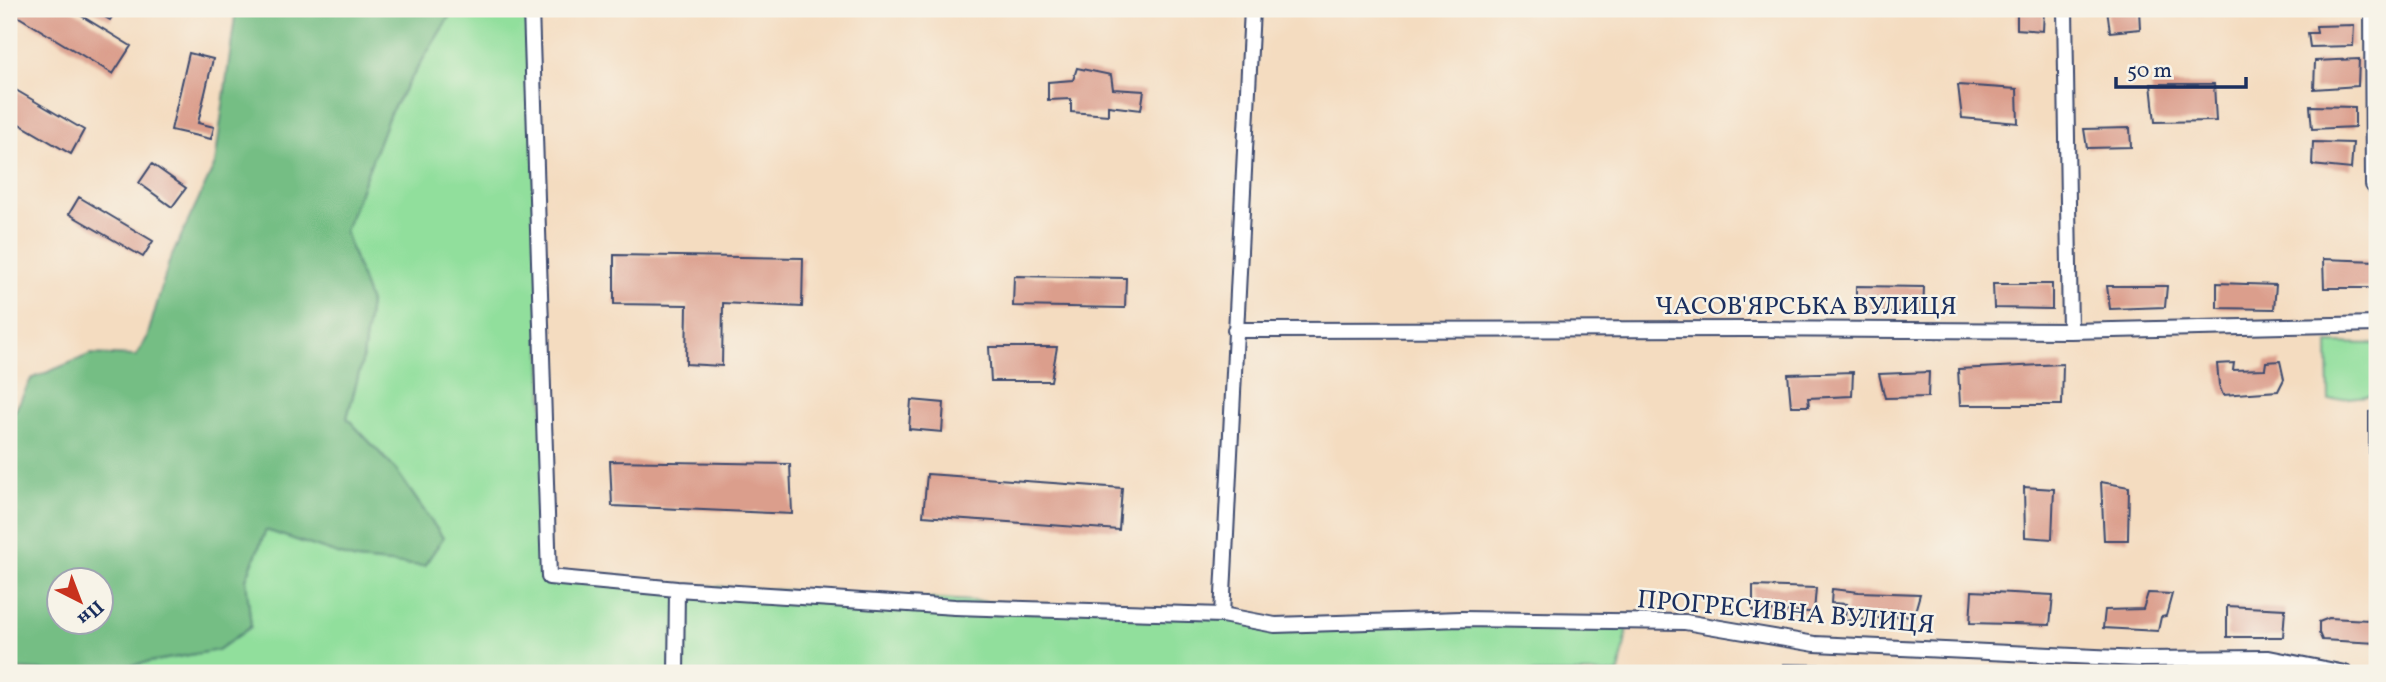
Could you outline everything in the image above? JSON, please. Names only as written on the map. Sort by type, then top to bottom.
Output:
[{"type":"street","name":"ПРОГРЕСИВНА ВУЛИЦЯ","points":[[531,9],[549,578],[955,607],[1222,615],[1275,625],[1461,619],[1685,622],[1815,644],[2140,659],[2269,658],[2345,673]]},
{"type":"street","points":[[1222,615],[1252,9]]},
{"type":"street","points":[[2065,9],[2070,331]]},
{"type":"street","points":[[2372,9],[2373,185],[2377,189]]},
{"type":"street","name":"ЧАСОВ'ЯРСЬКА ВУЛИЦЯ","points":[[1235,330],[2070,331],[2377,324]]},
{"type":"street","points":[[676,673],[677,589]]},
{"type":"green space","points":[[236,9],[454,9],[390,113],[345,231],[370,303],[363,358],[347,418],[396,470],[443,538],[424,566],[356,560],[266,530],[246,579],[251,626],[218,650],[86,673],[15,669],[9,664],[9,423],[31,379],[91,354],[136,356],[147,338],[169,262],[215,164]]},
{"type":"green space","points":[[454,9],[529,9],[549,577],[1221,615],[1275,625],[1629,621],[1619,673],[86,673],[218,650],[251,627],[246,579],[266,530],[356,560],[424,566],[443,538],[396,470],[347,418],[363,358],[370,303],[345,231],[390,113]]},
{"type":"green space","points":[[2328,343],[2377,344],[2377,395],[2329,400]]},
{"type":"building","points":[[9,9],[70,9],[131,46],[113,74]]},
{"type":"building","points":[[91,9],[117,9],[110,20]]},
{"type":"building","points":[[2017,9],[2044,9],[2043,31],[2017,29]]},
{"type":"building","points":[[2107,9],[2139,9],[2140,29],[2110,32]]},
{"type":"building","points":[[2354,25],[2353,46],[2310,47],[2308,33],[2317,33],[2316,26]]},
{"type":"building","points":[[189,53],[213,59],[198,123],[214,127],[211,139],[171,130]]},
{"type":"building","points":[[2359,59],[2358,86],[2314,89],[2315,61]]},
{"type":"building","points":[[1077,68],[1111,75],[1113,89],[1144,91],[1141,110],[1108,106],[1108,115],[1071,112],[1071,99],[1048,100],[1048,82],[1073,80]]},
{"type":"building","points":[[2151,84],[2214,84],[2216,121],[2155,122]]},
{"type":"building","points":[[1958,85],[2017,89],[2018,123],[1962,118]]},
{"type":"building","points":[[9,86],[84,130],[71,154],[9,118]]},
{"type":"building","points":[[2310,106],[2355,107],[2355,127],[2312,129]]},
{"type":"building","points":[[2130,128],[2131,147],[2087,148],[2084,129]]},
{"type":"building","points":[[2313,142],[2353,143],[2351,169],[2312,165]]},
{"type":"building","points":[[152,164],[186,188],[172,207],[139,183]]},
{"type":"building","points":[[79,197],[153,241],[143,257],[69,214]]},
{"type":"building","points":[[614,255],[803,258],[802,307],[723,303],[722,366],[686,364],[687,305],[614,304]]},
{"type":"building","points":[[2323,259],[2377,261],[2377,288],[2324,288]]},
{"type":"building","points":[[1014,276],[1126,278],[1125,308],[1013,306]]},
{"type":"building","points":[[2217,283],[2276,285],[2274,309],[2217,308]]},
{"type":"building","points":[[1993,284],[2052,284],[2052,309],[1994,308]]},
{"type":"building","points":[[1856,286],[1924,287],[1923,312],[1856,313]]},
{"type":"building","points":[[2107,286],[2167,286],[2165,307],[2110,309]]},
{"type":"building","points":[[989,347],[1057,347],[1051,381],[991,381]]},
{"type":"building","points":[[2280,361],[2284,379],[2278,391],[2223,395],[2217,364],[2234,363],[2233,370],[2265,369],[2266,362]]},
{"type":"building","points":[[2063,364],[2062,405],[1960,405],[1958,369]]},
{"type":"building","points":[[1853,372],[1852,396],[1808,398],[1809,406],[1791,406],[1788,374]]},
{"type":"building","points":[[1929,372],[1928,397],[1885,398],[1879,374]]},
{"type":"building","points":[[911,400],[944,403],[942,432],[909,429]]},
{"type":"building","points":[[2377,411],[2377,453],[2369,453],[2369,412]]},
{"type":"building","points":[[610,461],[790,464],[792,514],[612,506]]},
{"type":"building","points":[[927,474],[1122,488],[1119,530],[923,516]]},
{"type":"building","points":[[2101,482],[2129,487],[2128,540],[2104,540]]},
{"type":"building","points":[[2024,487],[2054,489],[2052,539],[2025,537]]},
{"type":"building","points":[[1753,586],[1816,588],[1814,612],[1753,611]]},
{"type":"building","points":[[1832,589],[1920,594],[1914,615],[1844,621],[1847,604],[1831,603]]},
{"type":"building","points":[[1972,591],[2053,595],[2050,625],[1970,623]]},
{"type":"building","points":[[2148,593],[2172,594],[2166,616],[2161,617],[2158,631],[2103,628],[2105,610],[2143,609]]},
{"type":"building","points":[[2227,606],[2285,609],[2283,637],[2227,637]]},
{"type":"building","points":[[2371,608],[2377,609],[2377,643],[2322,640],[2319,622],[2329,618],[2369,620]]},
{"type":"building","points":[[1783,664],[1831,665],[1831,673],[1783,673]]}]
